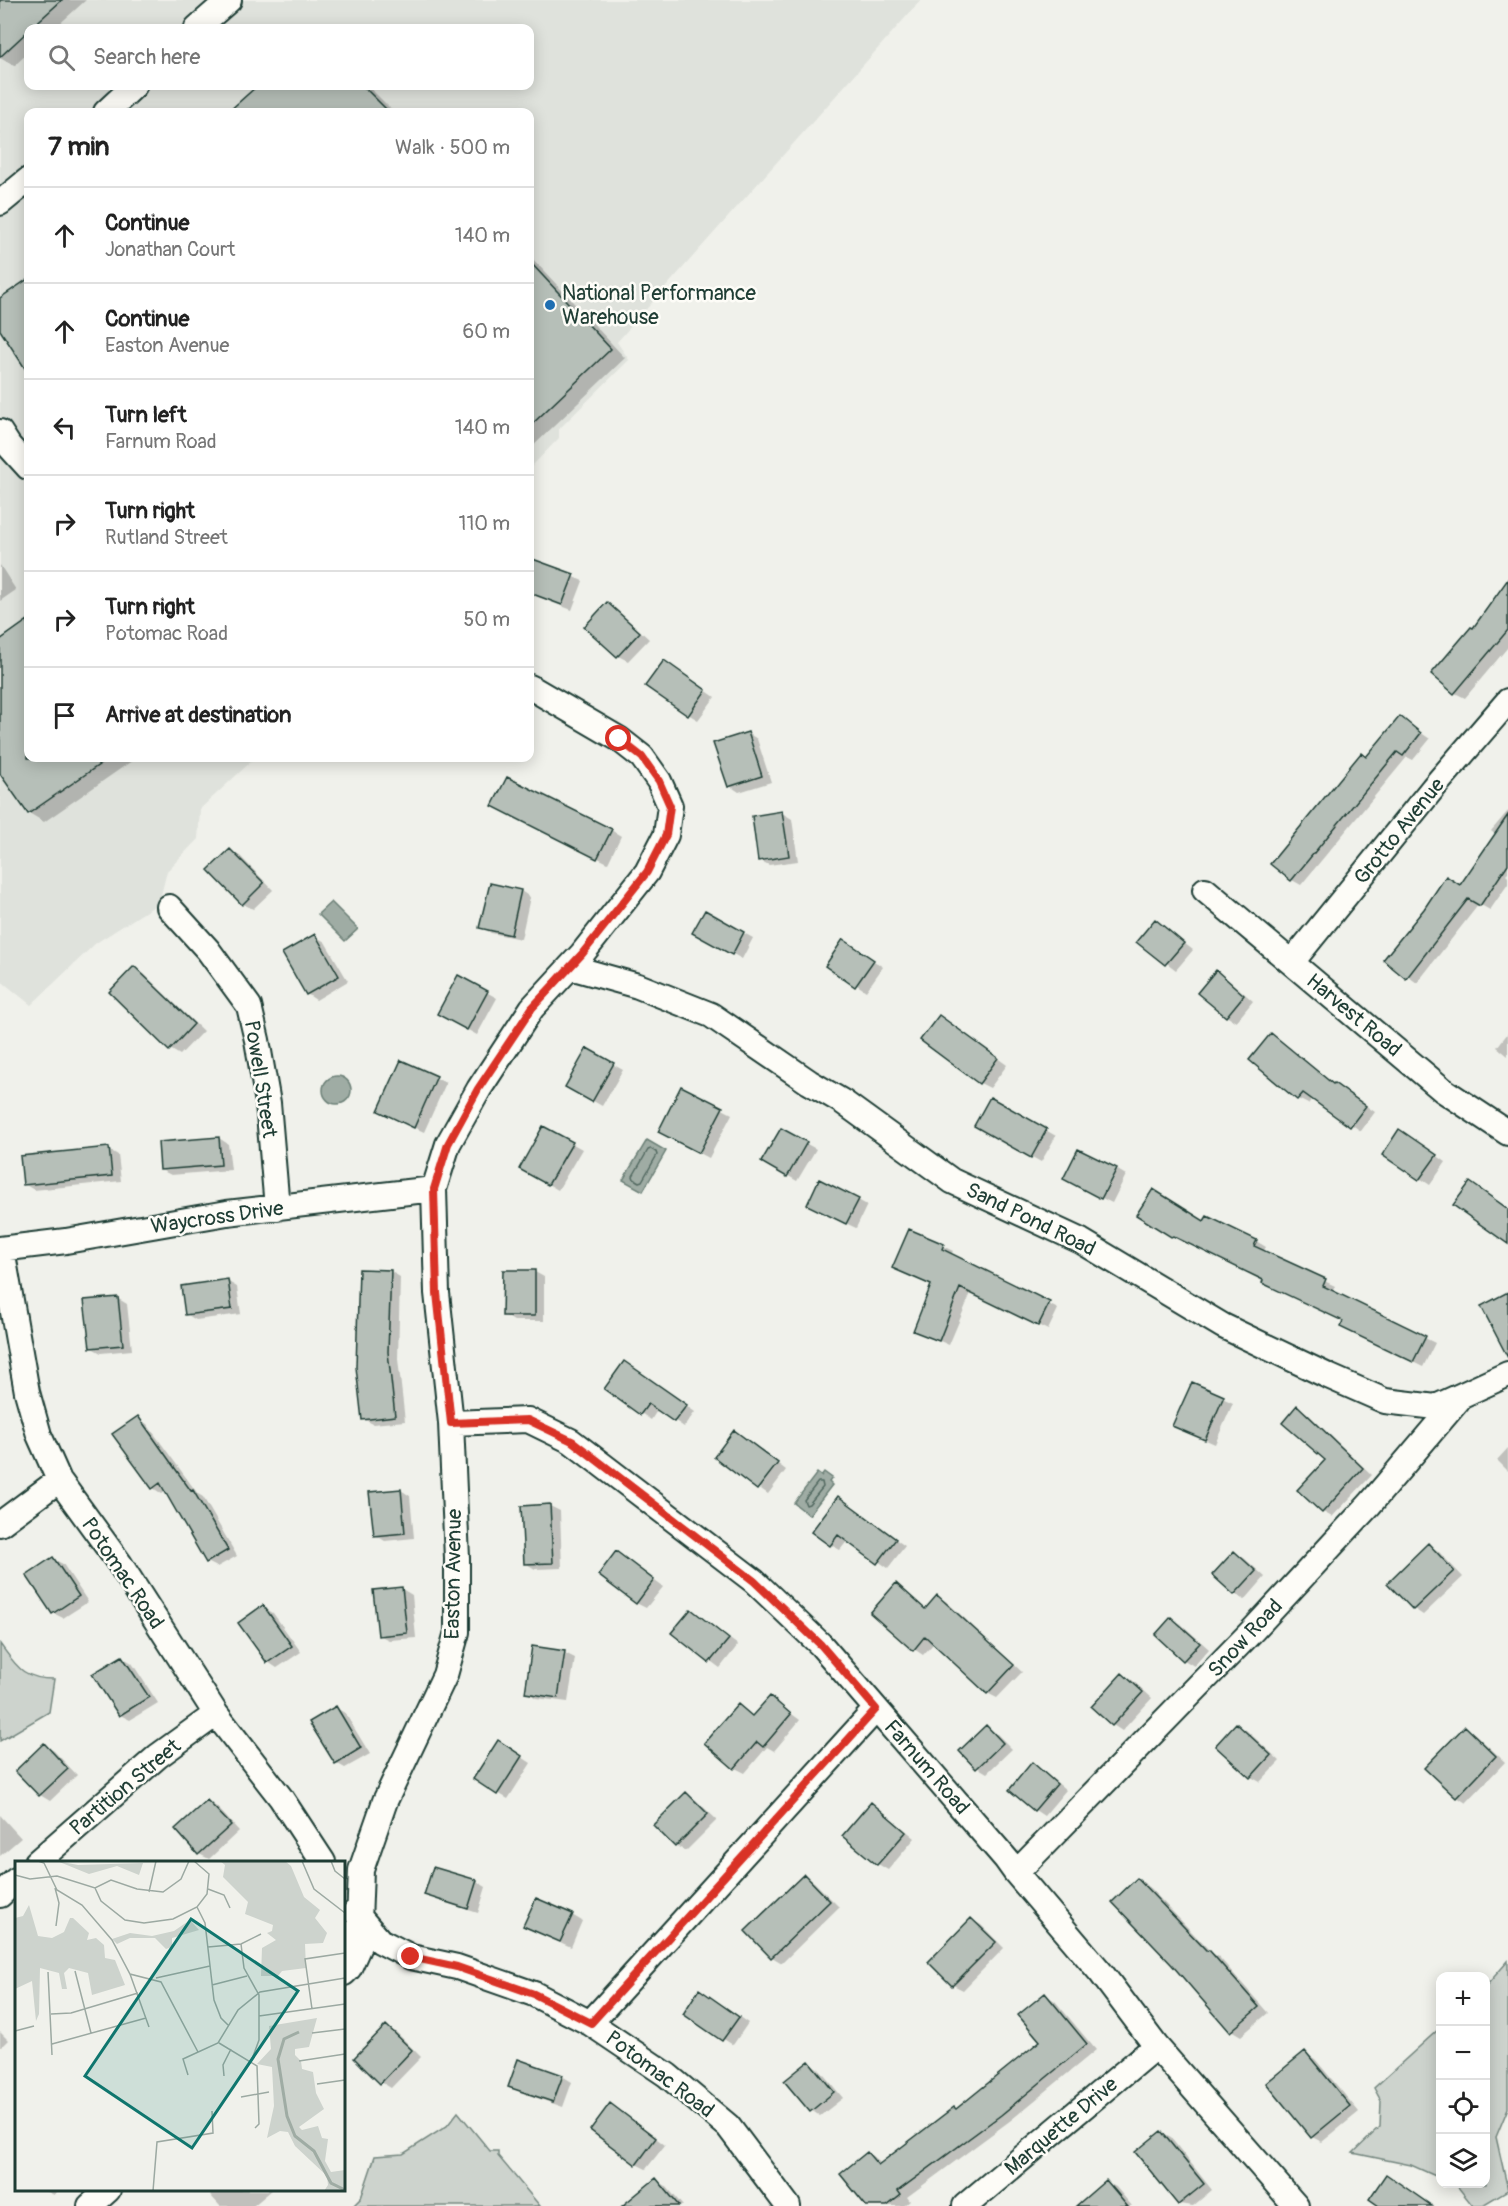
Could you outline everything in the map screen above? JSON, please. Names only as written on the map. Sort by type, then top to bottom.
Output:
[{"type":"street","points":[[202,24],[229,0]]},
{"type":"street","points":[[110,108],[130,90]]},
{"type":"street","points":[[0,203],[24,183]]},
{"type":"street","points":[[0,432],[24,463]]},
{"type":"street","name":"Easton Avenue","points":[[345,1972],[358,1948],[361,1870],[382,1810],[445,1675],[457,1632],[457,1558],[451,1423],[437,1293],[434,1189],[448,1144],[478,1089],[532,1008],[570,968],[647,872],[666,835],[670,806],[659,781],[642,757],[619,739],[534,689]]},
{"type":"street","name":"Grotto Avenue","points":[[1292,962],[1433,788],[1508,701]]},
{"type":"street","name":"Harvest Road","points":[[1205,890],[1443,1090],[1508,1133]]},
{"type":"street","name":"Powell Street","points":[[169,908],[208,950],[249,1006],[268,1103],[277,1208]]},
{"type":"street","name":"Sand Pond Road","points":[[570,968],[638,986],[711,1015],[809,1082],[843,1102],[952,1180],[1081,1241],[1223,1326],[1385,1401],[1436,1407],[1508,1374]]},
{"type":"street","name":"Waycross Drive","points":[[1,1249],[66,1241],[227,1213],[434,1189]]},
{"type":"street","name":"Potomac Road","points":[[1,1249],[27,1392],[39,1435],[59,1479],[120,1564],[216,1714],[281,1798],[322,1861]]},
{"type":"street","name":"Snow Road","points":[[1016,1873],[1254,1629],[1370,1504],[1463,1394]]},
{"type":"street","name":"Farnum Road","points":[[451,1423],[528,1420],[572,1441],[754,1581],[821,1645],[1006,1858],[1016,1873],[1102,1974],[1156,2046],[1296,2206]]},
{"type":"street","points":[[0,1524],[59,1479]]},
{"type":"street","points":[[591,2023],[876,1709]]},
{"type":"street","name":"Partition Street","points":[[38,1861],[158,1756],[216,1714]]},
{"type":"street","points":[[0,1894],[15,1881]]},
{"type":"street","name":"Potomac Road","points":[[345,1896],[358,1917],[380,1941],[411,1957],[457,1967],[534,1994],[591,2023],[668,2075],[727,2125],[788,2206]]},
{"type":"street","name":"Marquette Drive","points":[[965,2206],[1156,2046]]},
{"type":"street","points":[[90,2206],[107,2191]]},
{"type":"shaded area","points":[[0,0],[921,0],[617,342],[629,360],[559,429],[559,438],[534,464],[534,108],[24,108],[24,762],[251,762],[200,809],[198,839],[167,871],[159,903],[96,943],[31,1005],[0,980]]},
{"type":"shaded area","points":[[0,1644],[16,1665],[28,1674],[54,1679],[49,1712],[0,1741]]},
{"type":"shaded area","points":[[1508,1961],[1508,2108],[1496,2137],[1508,2190],[1481,2206],[1473,2206],[1459,2188],[1490,2188],[1490,1981]]},
{"type":"shaded area","points":[[1436,2032],[1436,2176],[1411,2165],[1353,2153],[1380,2127],[1381,2101],[1374,2088]]},
{"type":"shaded area","points":[[458,2112],[490,2151],[498,2151],[498,2156],[540,2206],[353,2206],[361,2198],[375,2156],[403,2154],[447,2126]]},
{"type":"water","points":[[331,902],[358,929],[345,941],[318,914]]},
{"type":"water","points":[[337,1076],[347,1080],[351,1090],[347,1100],[337,1104],[327,1100],[323,1090],[327,1080]]},
{"type":"water","points":[[647,1140],[666,1151],[643,1191],[623,1180]]},
{"type":"water","points":[[824,1472],[832,1478],[829,1482],[832,1485],[809,1515],[794,1503],[817,1473],[821,1476]]},
{"type":"building","points":[[0,0],[62,0],[35,24],[24,24],[24,35],[0,57]]},
{"type":"building","points":[[253,90],[367,90],[385,108],[232,108]]},
{"type":"building","name":"National Performance Warehouse","points":[[534,266],[611,349],[534,422]]},
{"type":"building","points":[[24,282],[24,367],[0,330],[0,298]]},
{"type":"building","points":[[534,559],[574,574],[562,605],[534,594]]},
{"type":"building","points":[[1508,579],[1508,630],[1454,694],[1431,674],[1471,627],[1473,628]]},
{"type":"building","points":[[607,602],[640,632],[617,657],[584,627]]},
{"type":"building","points":[[24,623],[24,762],[103,762],[28,814],[0,774],[0,640]]},
{"type":"building","points":[[664,660],[706,690],[688,716],[645,686]]},
{"type":"building","points":[[1400,716],[1421,733],[1403,756],[1397,752],[1291,881],[1270,864],[1361,753],[1366,757]]},
{"type":"building","points":[[748,732],[762,776],[728,787],[713,743]]},
{"type":"building","points":[[507,777],[612,829],[597,859],[492,806]]},
{"type":"building","points":[[782,811],[789,856],[758,861],[752,816]]},
{"type":"building","points":[[1508,815],[1508,864],[1480,906],[1468,899],[1406,979],[1383,960],[1424,909],[1446,876],[1460,885]]},
{"type":"building","points":[[230,849],[264,883],[242,905],[208,870]]},
{"type":"building","points":[[490,883],[521,890],[511,935],[479,928]]},
{"type":"building","points":[[705,910],[744,932],[732,955],[692,933]]},
{"type":"building","points":[[1155,919],[1184,943],[1165,965],[1136,942]]},
{"type":"building","points":[[315,934],[339,976],[306,995],[282,953]]},
{"type":"building","points":[[843,939],[874,960],[855,987],[825,966]]},
{"type":"building","points":[[134,966],[194,1024],[169,1051],[109,992]]},
{"type":"building","points":[[1216,970],[1244,995],[1226,1017],[1197,993]]},
{"type":"building","points":[[458,975],[488,991],[467,1030],[437,1014]]},
{"type":"building","points":[[939,1015],[998,1058],[979,1084],[920,1040]]},
{"type":"building","points":[[1271,1033],[1333,1084],[1366,1106],[1350,1127],[1303,1093],[1297,1100],[1249,1060]]},
{"type":"building","points":[[587,1048],[614,1063],[592,1102],[565,1087]]},
{"type":"building","points":[[401,1060],[437,1076],[414,1128],[378,1111]]},
{"type":"building","points":[[681,1086],[723,1107],[699,1153],[658,1132]]},
{"type":"building","points":[[990,1097],[1047,1129],[1031,1158],[974,1126]]},
{"type":"building","points":[[543,1126],[573,1142],[548,1185],[519,1169]]},
{"type":"building","points":[[781,1128],[807,1142],[787,1177],[761,1162]]},
{"type":"building","points":[[1399,1129],[1437,1155],[1419,1180],[1382,1155]]},
{"type":"building","points":[[219,1137],[221,1165],[160,1170],[158,1142]]},
{"type":"building","points":[[109,1147],[112,1176],[23,1185],[20,1156]]},
{"type":"building","points":[[1078,1149],[1117,1168],[1101,1199],[1063,1179]]},
{"type":"building","points":[[819,1179],[859,1199],[846,1224],[807,1205]]},
{"type":"building","points":[[1470,1182],[1508,1209],[1508,1244],[1453,1205]]},
{"type":"building","points":[[1153,1189],[1204,1221],[1207,1216],[1257,1240],[1254,1246],[1326,1279],[1323,1286],[1426,1336],[1413,1362],[1340,1327],[1343,1321],[1171,1237],[1136,1215]]},
{"type":"building","points":[[909,1229],[944,1244],[942,1249],[1050,1302],[1038,1326],[960,1288],[939,1341],[913,1331],[931,1285],[892,1268]]},
{"type":"building","points":[[359,1269],[391,1270],[388,1352],[395,1416],[362,1420],[356,1367]]},
{"type":"building","points":[[503,1270],[535,1270],[535,1316],[502,1316]]},
{"type":"building","points":[[228,1279],[232,1309],[185,1315],[181,1286]]},
{"type":"building","points":[[1508,1292],[1508,1358],[1481,1306]]},
{"type":"building","points":[[118,1297],[123,1345],[90,1348],[84,1300]]},
{"type":"building","points":[[624,1361],[687,1405],[674,1422],[648,1404],[640,1415],[604,1389]]},
{"type":"building","points":[[1192,1382],[1224,1396],[1205,1440],[1172,1426]]},
{"type":"building","points":[[1297,1405],[1363,1468],[1322,1513],[1297,1490],[1325,1460],[1282,1423]]},
{"type":"building","points":[[138,1416],[191,1491],[193,1490],[228,1550],[206,1563],[160,1483],[152,1489],[112,1434]]},
{"type":"building","points":[[734,1430],[778,1463],[757,1490],[714,1457]]},
{"type":"building","points":[[401,1489],[405,1533],[374,1536],[369,1492]]},
{"type":"building","points":[[838,1496],[896,1539],[877,1564],[838,1535],[830,1546],[811,1532]]},
{"type":"building","points":[[550,1504],[553,1563],[524,1564],[521,1506]]},
{"type":"building","points":[[1428,1543],[1454,1571],[1413,1610],[1387,1583]]},
{"type":"building","points":[[616,1551],[654,1580],[636,1604],[598,1575]]},
{"type":"building","points":[[1234,1551],[1256,1571],[1234,1595],[1212,1575]]},
{"type":"building","points":[[53,1557],[79,1596],[52,1614],[26,1575]]},
{"type":"building","points":[[896,1583],[925,1609],[937,1595],[1014,1665],[987,1694],[925,1636],[913,1651],[870,1613]]},
{"type":"building","points":[[402,1587],[407,1633],[378,1636],[373,1590]]},
{"type":"building","points":[[263,1605],[292,1646],[267,1663],[238,1623]]},
{"type":"building","points":[[691,1609],[729,1639],[709,1663],[671,1633]]},
{"type":"building","points":[[1171,1617],[1200,1643],[1183,1661],[1155,1635]]},
{"type":"building","points":[[532,1646],[565,1651],[558,1698],[525,1693]]},
{"type":"building","points":[[122,1656],[149,1697],[119,1716],[92,1674]]},
{"type":"building","points":[[1122,1673],[1143,1692],[1112,1726],[1091,1707]]},
{"type":"building","points":[[770,1696],[791,1714],[763,1747],[757,1742],[734,1769],[704,1743],[738,1704],[752,1716]]},
{"type":"building","points":[[336,1706],[361,1748],[335,1764],[309,1722]]},
{"type":"building","points":[[1236,1723],[1271,1755],[1250,1778],[1215,1746]]},
{"type":"building","points":[[986,1725],[1003,1743],[976,1769],[959,1751]]},
{"type":"building","points":[[1465,1726],[1496,1756],[1456,1798],[1424,1768]]},
{"type":"building","points":[[498,1740],[522,1756],[497,1795],[473,1779]]},
{"type":"building","points":[[44,1743],[68,1769],[39,1796],[15,1771]]},
{"type":"building","points":[[1032,1762],[1057,1784],[1034,1811],[1009,1790]]},
{"type":"building","points":[[686,1792],[708,1814],[675,1847],[653,1825]]},
{"type":"building","points":[[207,1800],[231,1825],[198,1855],[175,1829]]},
{"type":"building","points":[[871,1802],[906,1832],[877,1865],[842,1836]]},
{"type":"building","points":[[433,1867],[477,1880],[468,1909],[424,1895]]},
{"type":"building","points":[[804,1874],[830,1901],[771,1958],[745,1931]]},
{"type":"building","points":[[1137,1878],[1207,1951],[1209,1950],[1259,2007],[1230,2032],[1172,1965],[1112,1902]]},
{"type":"building","points":[[536,1898],[573,1914],[560,1942],[523,1926]]},
{"type":"building","points":[[971,1918],[996,1942],[952,1986],[928,1962]]},
{"type":"building","points":[[699,1989],[739,2017],[722,2041],[683,2014]]},
{"type":"building","points":[[1045,1993],[1087,2044],[1001,2115],[898,2191],[901,2195],[887,2206],[866,2206],[840,2174],[867,2152],[878,2165],[954,2107],[956,2109],[1040,2041],[1018,2015]]},
{"type":"building","points":[[386,2025],[412,2050],[380,2084],[354,2058]]},
{"type":"building","points":[[1305,2051],[1350,2106],[1311,2138],[1266,2083]]},
{"type":"building","points":[[518,2059],[563,2075],[553,2102],[508,2087]]},
{"type":"building","points":[[809,2061],[834,2092],[810,2112],[784,2081]]},
{"type":"building","points":[[610,2103],[656,2138],[636,2165],[590,2130]]},
{"type":"building","points":[[1161,2131],[1204,2184],[1178,2205],[1135,2152]]},
{"type":"building","points":[[1386,2174],[1432,2206],[1379,2206],[1369,2199]]},
{"type":"building","points":[[656,2178],[679,2206],[622,2206]]},
{"type":"building","points":[[1106,2180],[1128,2206],[1076,2206]]},
{"type":"place","name":"National Performance Warehouse","points":[[550,305]]},
{"type":"route","points":[[411,1957],[457,1967],[534,1994],[591,2023],[876,1709],[821,1645],[754,1581],[572,1441],[528,1420],[451,1423],[437,1293],[434,1189],[448,1144],[478,1089],[532,1008],[582,954],[647,872],[666,835],[670,806],[659,781],[642,757],[619,739]]}]
